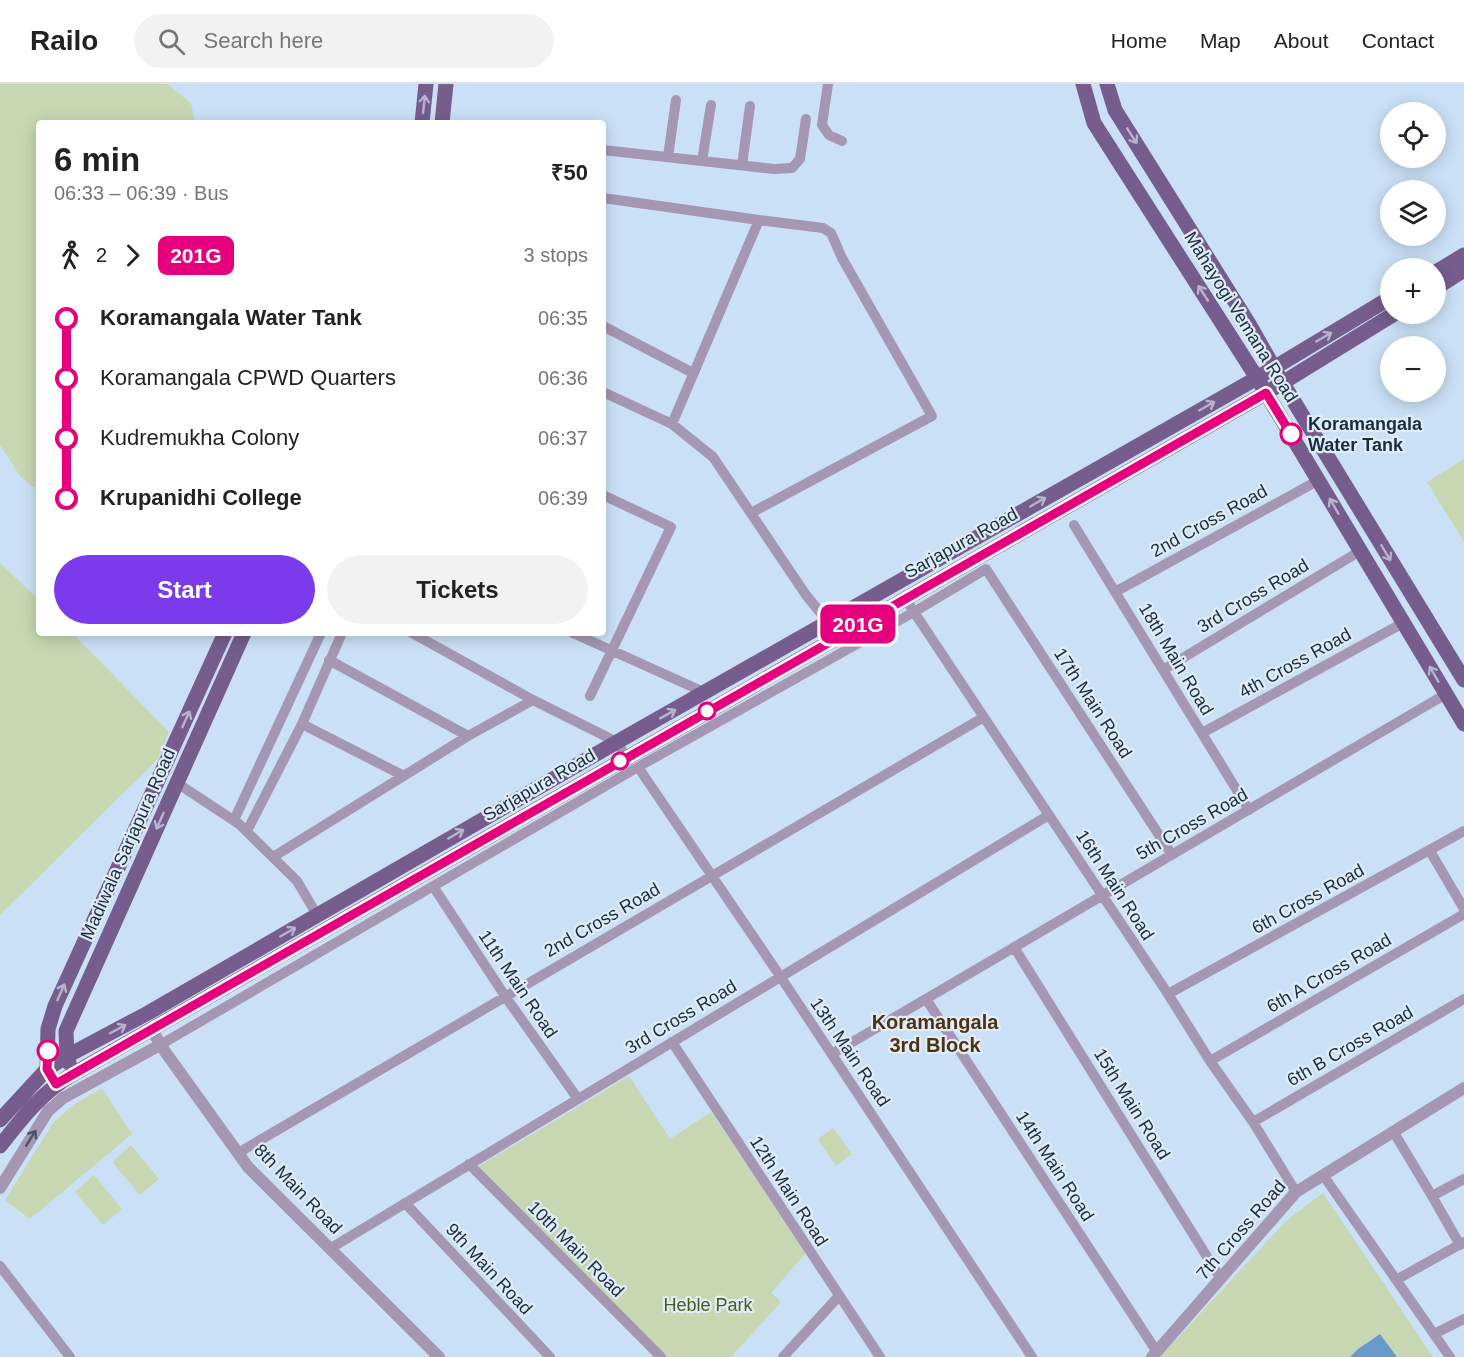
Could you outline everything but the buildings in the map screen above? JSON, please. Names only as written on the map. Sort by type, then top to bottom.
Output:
[{"type":"main road","points":[[422,120],[426,84]]},
{"type":"main road","points":[[442,120],[446,84]]},
{"type":"main road","name":"Mahayogi Vemana Road","points":[[1083,84],[1094,123],[1257,378],[1464,724]]},
{"type":"main road","name":"Mahayogi Vemana Road","points":[[1107,84],[1115,110],[1464,680]]},
{"type":"main road","points":[[1446,266],[1464,255]]},
{"type":"main road","points":[[1446,282],[1464,270]]},
{"type":"main road","name":"Sarjapura Road","points":[[0,1120],[47,1069],[67,1056],[148,1013],[617,742],[1257,378],[1380,304]]},
{"type":"main road","name":"Sarjapura Road","points":[[0,1146],[36,1101],[56,1084],[345,918],[632,762],[904,598],[1266,393],[1380,322]]},
{"type":"main road","name":"Madiwala Sarjapura Road","points":[[47,1069],[48,1029],[55,1006],[224,636]]},
{"type":"main road","name":"Madiwala Sarjapura Road","points":[[73,1074],[67,1056],[66,1030],[243,636]]},
{"type":"main road","points":[[336,903],[345,918]]},
{"type":"main road","points":[[47,1069],[56,1084]]},
{"type":"street","points":[[828,84],[822,125],[830,135],[842,141]]},
{"type":"street","points":[[668,157],[676,99]]},
{"type":"street","points":[[702,160],[711,105]]},
{"type":"street","points":[[741,165],[750,106]]},
{"type":"street","points":[[606,150],[774,169],[792,168],[800,159],[806,119]]},
{"type":"street","points":[[606,198],[824,228],[831,233],[842,258],[932,416],[751,513]]},
{"type":"street","points":[[672,424],[759,220]]},
{"type":"street","points":[[606,328],[693,373]]},
{"type":"street","points":[[606,393],[672,424],[713,457],[806,595],[828,622]]},
{"type":"street","name":"2nd Cross Road","points":[[1115,592],[1318,480]]},
{"type":"street","points":[[590,696],[672,528],[606,496]]},
{"type":"street","name":"18th Main Road","points":[[1064,507],[1249,810]]},
{"type":"street","name":"3rd Cross Road","points":[[1163,670],[1360,551]]},
{"type":"street","name":"Sarjapura Road","points":[[0,1188],[48,1111],[63,1098],[160,1045],[434,886],[632,762],[914,612],[986,569]]},
{"type":"street","name":"17th Main Road","points":[[986,569],[1172,855]]},
{"type":"street","name":"16th Main Road","points":[[904,598],[1168,994],[1210,1061],[1253,1122],[1296,1192]]},
{"type":"street","name":"4th Cross Road","points":[[1202,733],[1403,622]]},
{"type":"street","points":[[234,820],[320,636]]},
{"type":"street","points":[[247,831],[302,724],[341,636]]},
{"type":"street","points":[[417,636],[533,700],[617,742]]},
{"type":"street","points":[[580,636],[706,693]]},
{"type":"street","points":[[329,660],[468,736]]},
{"type":"street","name":"5th Cross Road","points":[[832,1054],[1446,694]]},
{"type":"street","points":[[273,857],[468,736],[533,700]]},
{"type":"street","name":"2nd Cross Road","points":[[237,1153],[984,717]]},
{"type":"street","points":[[302,724],[404,776]]},
{"type":"street","name":"13th Main Road","points":[[617,742],[780,976],[1032,1357]]},
{"type":"street","points":[[177,783],[247,831],[297,881],[317,915]]},
{"type":"street","name":"3rd Cross Road","points":[[330,1248],[1049,815]]},
{"type":"street","name":"6th Cross Road","points":[[1168,994],[1464,831]]},
{"type":"street","points":[[1430,851],[1464,909]]},
{"type":"street","name":"11th Main Road","points":[[434,886],[505,996],[578,1098]]},
{"type":"street","name":"6th A Cross Road","points":[[1210,1061],[1464,914]]},
{"type":"street","name":"15th Main Road","points":[[1014,947],[1221,1279]]},
{"type":"street","name":"14th Main Road","points":[[926,999],[1154,1354]]},
{"type":"street","name":"6th B Cross Road","points":[[1253,1122],[1464,999]]},
{"type":"street","name":"8th Main Road","points":[[151,1029],[160,1045],[248,1167],[438,1357]]},
{"type":"street","name":"12th Main Road","points":[[672,1042],[880,1357]]},
{"type":"street","name":"7th Cross Road","points":[[1154,1354],[1296,1192],[1464,1088]]},
{"type":"street","points":[[1393,1131],[1462,1243],[1396,1280]]},
{"type":"street","name":"10th Main Road","points":[[469,1164],[661,1357]]},
{"type":"street","points":[[1323,1175],[1450,1357]]},
{"type":"street","points":[[1432,1196],[1464,1179]]},
{"type":"street","name":"9th Main Road","points":[[405,1203],[550,1357]]},
{"type":"street","points":[[0,1266],[70,1357]]},
{"type":"street","points":[[783,1357],[839,1296]]},
{"type":"street","points":[[1434,1334],[1464,1319]]},
{"type":"green space","points":[[0,84],[167,84],[191,103],[194,120],[36,120],[36,486],[33,487],[20,476],[0,445]]},
{"type":"green space","points":[[1464,459],[1464,542],[1427,482]]},
{"type":"green space","points":[[0,563],[36,597],[36,636],[75,636],[169,732],[158,759],[0,915]]},
{"type":"green space","name":"Heble Park","points":[[629,1076],[670,1139],[711,1112],[806,1253],[771,1293],[781,1302],[731,1357],[663,1357],[476,1168]]},
{"type":"green space","points":[[102,1088],[132,1134],[30,1219],[5,1200],[53,1123],[73,1105]]},
{"type":"green space","points":[[833,1128],[852,1154],[836,1166],[818,1139]]},
{"type":"green space","points":[[131,1145],[159,1179],[140,1195],[112,1162]]},
{"type":"green space","points":[[94,1175],[122,1209],[103,1225],[75,1192]]},
{"type":"green space","points":[[1323,1193],[1433,1357],[1397,1357],[1380,1334],[1350,1357],[1160,1357],[1287,1220]]},
{"type":"water","points":[[1380,1334],[1397,1357],[1350,1357],[1358,1349]]},
{"type":"bus line","name":"201G","points":[[48,1051],[47,1069],[56,1084],[1266,393],[1291,434]]},
{"type":"place","name":"Koramangala Water Tank","points":[[1291,434]]},
{"type":"district","name":"Koramangala 3rd Block","points":[[935,1034]]}]
